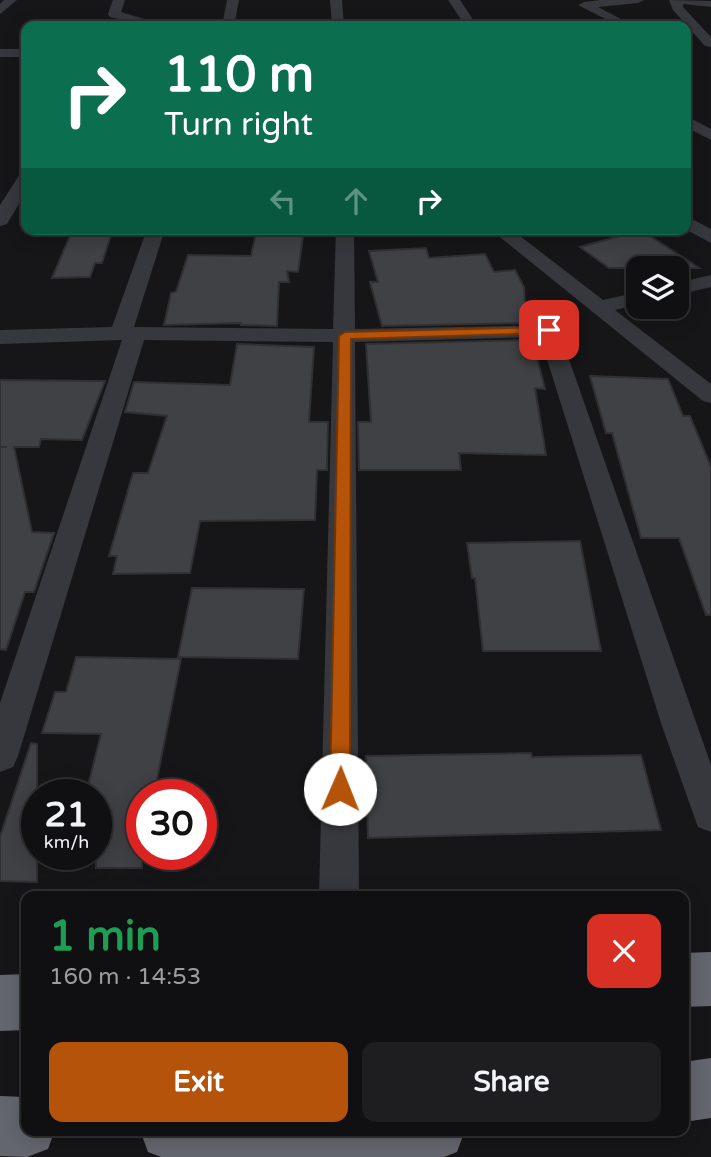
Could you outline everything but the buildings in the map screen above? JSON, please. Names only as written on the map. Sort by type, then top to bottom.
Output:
[{"type":"highway","points":[[689,980],[711,979]]},
{"type":"highway","points":[[0,1003],[21,1003]]},
{"type":"highway","points":[[689,1091],[711,1088]]},
{"type":"highway","points":[[0,1126],[21,1127]]},
{"type":"highway","points":[[301,1136],[410,1141]]},
{"type":"street","points":[[0,10],[11,0]]},
{"type":"street","points":[[119,0],[114,14],[142,21]]},
{"type":"street","points":[[230,21],[233,0]]},
{"type":"street","points":[[336,0],[338,21]]},
{"type":"street","points":[[454,0],[468,21]]},
{"type":"street","points":[[579,2],[638,0]]},
{"type":"street","points":[[686,21],[677,8],[677,0],[711,4]]},
{"type":"street","points":[[579,2],[618,21]]},
{"type":"street","points":[[691,25],[710,43]]},
{"type":"street","points":[[0,53],[21,52]]},
{"type":"street","points":[[691,124],[711,135]]},
{"type":"street","points":[[0,220],[21,186]]},
{"type":"street","points":[[691,225],[711,237]]},
{"type":"street","points":[[0,757],[128,333],[154,235]]},
{"type":"street","points":[[339,891],[345,235]]},
{"type":"street","points":[[506,235],[711,396]]},
{"type":"street","points":[[689,286],[711,281]]},
{"type":"street","points":[[597,308],[626,301]]},
{"type":"street","points":[[0,337],[128,333],[345,336],[549,330],[679,726],[711,814]]},
{"type":"route","points":[[340,789],[345,336],[549,330]]}]
